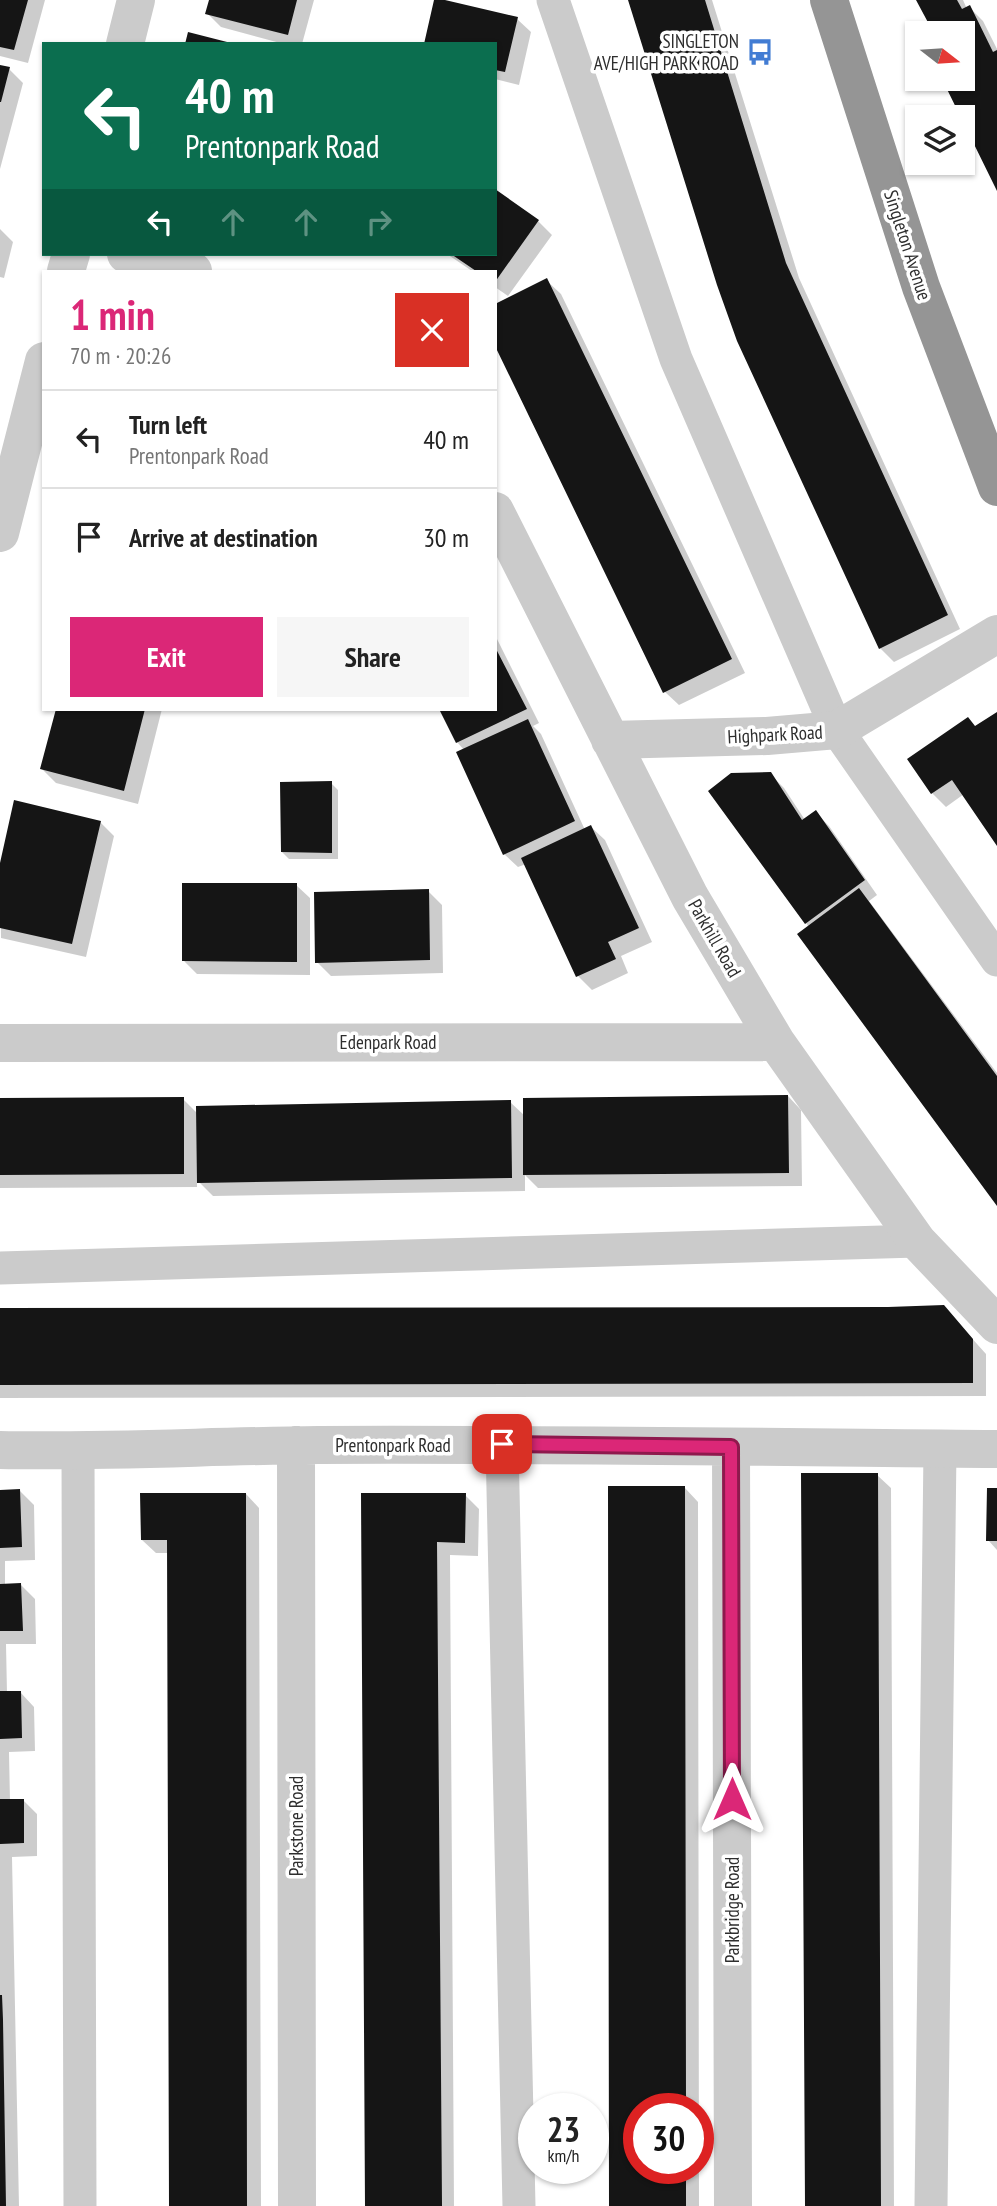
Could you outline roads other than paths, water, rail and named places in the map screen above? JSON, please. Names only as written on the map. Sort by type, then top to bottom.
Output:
[{"type":"highway","name":"Singleton Avenue","points":[[829,0],[921,287],[997,487]]},
{"type":"street","points":[[126,42],[136,0]]},
{"type":"street","points":[[134,256],[189,270]]},
{"type":"street","points":[[0,533],[42,369]]},
{"type":"street","name":"Parkhill Road","points":[[497,515],[690,897],[776,1042],[917,1241],[997,1325]]},
{"type":"street","name":"Highpark Road","points":[[610,740],[767,736],[837,730],[997,634]]},
{"type":"street","name":"Edenpark Road","points":[[0,1042],[776,1042]]},
{"type":"street","name":"Prentonpark Road","points":[[0,1450],[78,1452],[296,1445],[502,1444],[997,1449]]},
{"type":"street","name":"Parkstone Road","points":[[296,1445],[297,2206]]},
{"type":"street","name":"Parkbridge Road","points":[[731,1447],[733,2206]]},
{"type":"lane","points":[[553,0],[676,359],[837,730],[997,960]]},
{"type":"lane","points":[[0,1268],[917,1241]]},
{"type":"lane","points":[[502,1444],[519,2206]]},
{"type":"lane","points":[[931,2206],[940,1448]]},
{"type":"lane","points":[[78,1452],[80,2206]]},
{"type":"place","name":"SINGLETON AVE/HIGH PARK ROAD","points":[[760,52]]}]
